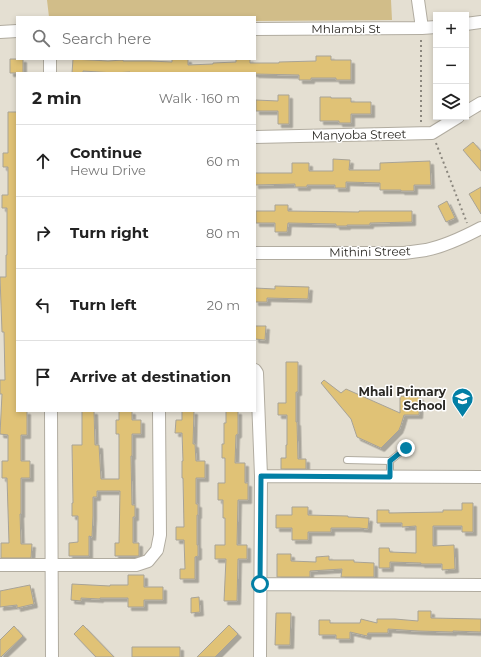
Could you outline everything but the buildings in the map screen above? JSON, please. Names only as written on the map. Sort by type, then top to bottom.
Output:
[{"type":"street","points":[[418,0],[422,28]]},
{"type":"street","points":[[469,24],[481,22]]},
{"type":"street","name":"Mhlambi St","points":[[256,29],[433,27]]},
{"type":"street","points":[[0,32],[16,31]]},
{"type":"street","points":[[50,60],[50,72]]},
{"type":"street","points":[[469,110],[481,103]]},
{"type":"street","points":[[426,133],[452,120]]},
{"type":"street","name":"Manyoba Street","points":[[256,137],[426,133]]},
{"type":"street","name":"Mithini Street","points":[[256,253],[404,253],[426,250],[476,231]]},
{"type":"street","points":[[256,372],[261,476],[260,657]]},
{"type":"street","points":[[51,412],[52,657]]},
{"type":"street","points":[[0,565],[136,565],[148,561],[157,550],[160,536],[159,412]]},
{"type":"street","points":[[261,476],[481,477]]},
{"type":"street","points":[[260,584],[481,585]]},
{"type":"lane","points":[[347,460],[390,461],[406,448]]},
{"type":"lane","points":[[390,461],[390,477]]},
{"type":"path","points":[[422,28],[426,133],[476,231]]},
{"type":"shaded area","points":[[47,0],[391,0],[392,20],[256,21],[256,16],[49,16]]},
{"type":"place","name":"Mhali Primary School","points":[[462,418]]},
{"type":"route","points":[[260,584],[261,476],[390,477],[390,461],[406,448]]}]
